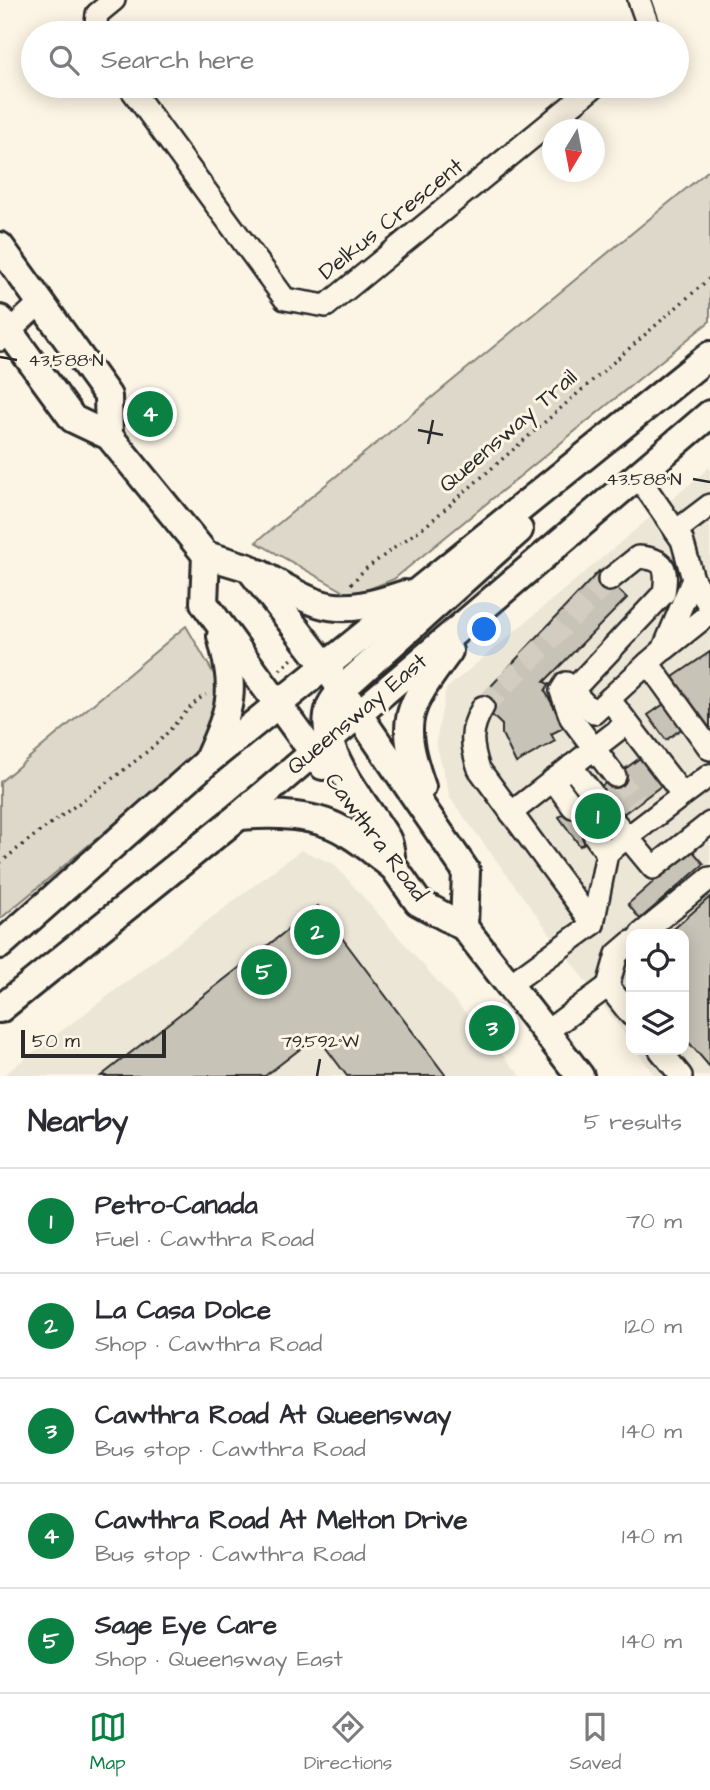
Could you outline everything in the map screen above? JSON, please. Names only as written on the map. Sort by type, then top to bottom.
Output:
[{"type":"main road","points":[[0,246],[108,396],[109,436]]},
{"type":"main road","points":[[3,330],[74,419],[109,436],[206,555],[248,568],[312,603],[327,607],[363,608],[420,589]]},
{"type":"main road","points":[[0,945],[208,761],[271,694],[326,667],[710,357]]},
{"type":"main road","points":[[321,745],[330,706],[342,689],[710,357]]},
{"type":"main road","name":"Queensway East","points":[[0,1009],[239,816],[639,478],[710,414]]},
{"type":"main road","name":"Cawthra Road","points":[[206,555],[204,603],[271,694],[321,745],[392,866],[418,902],[464,927],[580,1076]]},
{"type":"main road","name":"Cawthra Road","points":[[248,568],[342,689],[466,871],[464,927]]},
{"type":"main road","points":[[435,822],[410,752],[407,730],[425,682],[475,615]]},
{"type":"main road","points":[[208,761],[229,711],[232,685],[217,621]]},
{"type":"main road","points":[[239,816],[261,814],[321,821],[346,832],[392,866]]},
{"type":"street","points":[[96,21],[97,14],[114,0]]},
{"type":"street","points":[[639,0],[647,21]]},
{"type":"street","name":"Delkus Crescent","points":[[138,98],[285,299],[326,306],[580,98]]},
{"type":"street","points":[[3,330],[41,302]]},
{"type":"street","points":[[639,478],[682,540],[693,579],[710,607]]},
{"type":"street","points":[[676,531],[710,505]]},
{"type":"street","points":[[609,580],[638,557],[655,558],[662,563],[667,577],[664,593],[572,691],[594,713],[710,613]]},
{"type":"street","points":[[656,657],[693,579]]},
{"type":"street","points":[[615,776],[571,718],[561,691],[570,674],[636,607],[664,593]]},
{"type":"street","points":[[656,657],[710,749]]},
{"type":"street","points":[[609,699],[683,795]]},
{"type":"street","points":[[483,707],[474,722],[471,743],[479,769],[593,924]]},
{"type":"street","points":[[511,814],[627,723]]},
{"type":"street","points":[[571,766],[592,793]]},
{"type":"street","points":[[509,985],[593,924],[607,853],[628,838],[644,811],[683,795],[710,775]]},
{"type":"street","points":[[553,780],[573,807]]},
{"type":"street","points":[[614,821],[653,868],[710,823]]},
{"type":"street","points":[[594,835],[607,853]]},
{"type":"street","points":[[647,929],[710,878]]},
{"type":"street","points":[[546,1032],[608,986],[617,954],[626,946]]},
{"type":"street","points":[[608,986],[626,1009]]},
{"type":"street","points":[[664,1055],[681,1076]]},
{"type":"path","name":"Queensway Trail","points":[[345,593],[364,570],[429,523],[710,278]]},
{"type":"path","points":[[271,694],[309,645]]},
{"type":"path","points":[[0,863],[151,749],[202,696],[217,695]]},
{"type":"shaded area","points":[[710,169],[710,321],[394,579],[352,596],[256,542]]},
{"type":"shaded area","points":[[710,467],[710,1076],[655,1076],[640,1055],[689,1055],[689,929],[626,929],[626,1036],[450,798],[436,742],[446,689]]},
{"type":"shaded area","points":[[186,626],[240,719],[0,919],[0,782]]},
{"type":"shaded area","points":[[301,850],[334,864],[521,1076],[2,1076]]},
{"type":"building","points":[[599,571],[627,598],[544,682],[549,684],[545,691],[565,727],[551,734],[555,741],[516,763],[502,734],[502,725],[477,701]]},
{"type":"building","points":[[710,652],[710,731],[673,677]]},
{"type":"building","points":[[667,702],[684,727],[666,740],[648,715]]},
{"type":"building","points":[[640,758],[661,786],[580,846],[559,817]]},
{"type":"building","points":[[691,849],[704,864],[640,919],[628,904]]},
{"type":"building","points":[[710,897],[710,1067],[689,1043],[689,929],[674,929]]},
{"type":"building","points":[[318,906],[446,1076],[347,1076],[317,1036],[265,1076],[101,1076]]},
{"type":"tunnel","points":[[483,707],[609,580]]},
{"type":"tunnel","points":[[615,776],[637,803]]},
{"type":"tunnel","points":[[592,793],[614,821]]},
{"type":"tunnel","points":[[573,807],[594,835]]},
{"type":"place","name":"Cawthra Road At Melton Drive","points":[[150,414]]},
{"type":"place","name":"Petro-Canada","points":[[598,816]]},
{"type":"place","name":"La Casa Dolce","points":[[317,932]]},
{"type":"place","name":"Sage Eye Care","points":[[264,972]]},
{"type":"place","name":"Cawthra Road At Queensway","points":[[492,1028]]}]
